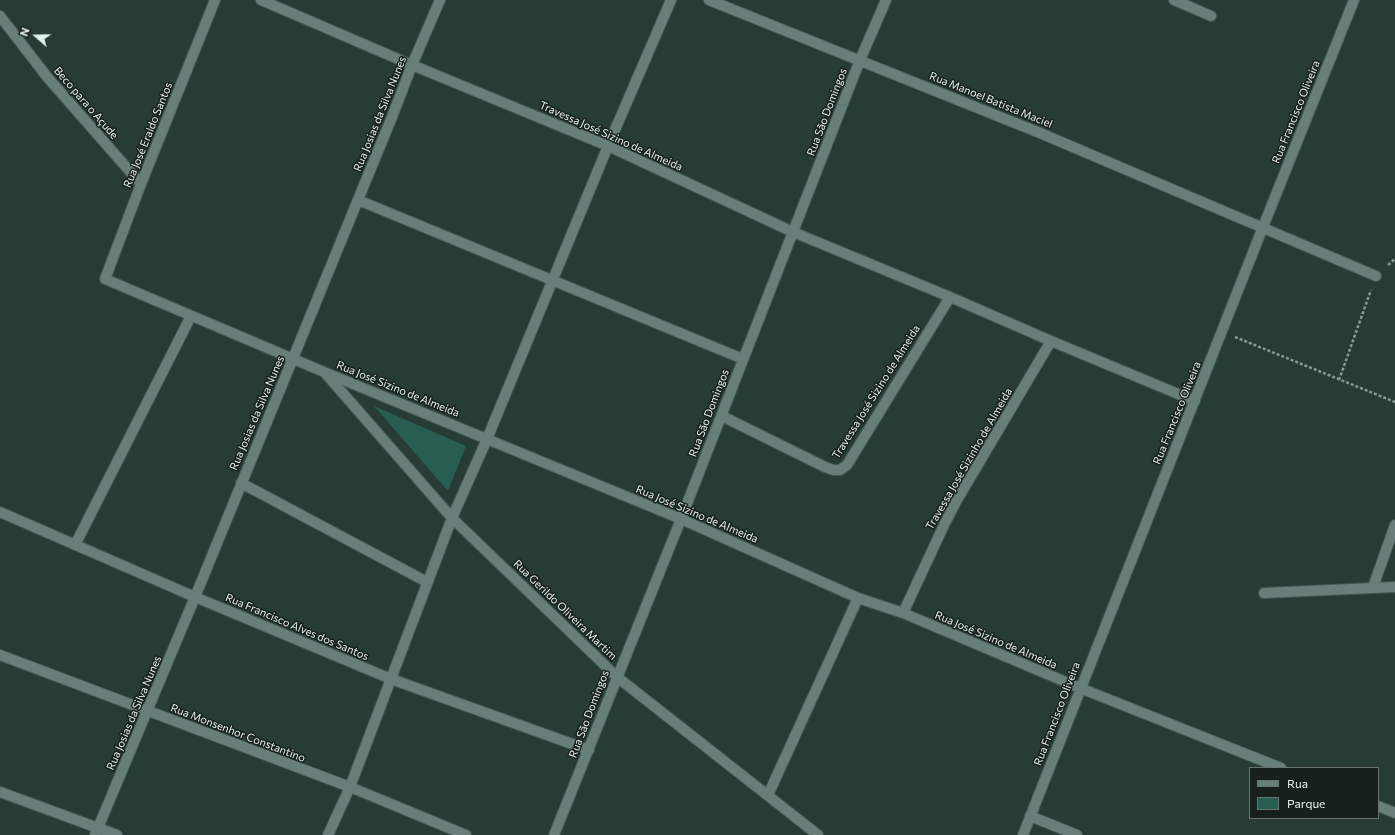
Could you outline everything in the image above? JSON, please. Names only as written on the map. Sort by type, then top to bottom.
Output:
[{"type":"street","name":"Rua José Eraldo Santos","points":[[105,280],[141,184],[215,0]]},
{"type":"street","name":"Travessa José Sizino de Almeida","points":[[262,0],[412,65],[608,146],[793,232],[1195,401]]},
{"type":"street","name":"Rua Josias da Silva Nunes","points":[[96,831],[148,712],[412,65],[440,0]]},
{"type":"street","points":[[328,835],[350,787],[391,680],[426,582],[452,518],[487,439],[608,146],[671,0]]},
{"type":"street","name":"Rua Manoel Batista Maciel","points":[[709,0],[1033,130],[1376,276]]},
{"type":"street","name":"Rua São Domingos","points":[[554,835],[722,416],[860,60],[886,0]]},
{"type":"street","points":[[1174,0],[1211,16]]},
{"type":"street","name":"Rua Francisco Oliveira","points":[[1023,835],[1354,0]]},
{"type":"street","name":"Beco para o Açude","points":[[0,16],[48,78],[141,184]]},
{"type":"street","points":[[358,200],[743,359]]},
{"type":"street","name":"Rua José Sizino de Almeida","points":[[105,280],[292,359],[681,519],[858,598],[903,613],[1080,688],[1278,767]]},
{"type":"street","name":"Travessa José Sizino de Almeida","points":[[722,416],[825,467],[833,470],[840,470],[847,465],[950,297]]},
{"type":"street","points":[[75,544],[191,316]]},
{"type":"street","name":"Travessa José Sizinho de Almeida","points":[[903,613],[957,500],[1051,341]]},
{"type":"street","name":"Rua Gerildo Oliveira Martim","points":[[324,372],[452,518],[617,677],[818,835]]},
{"type":"street","points":[[241,483],[426,582]]},
{"type":"street","name":"Rua Francisco Alves dos Santos","points":[[0,512],[391,680],[589,750]]},
{"type":"street","points":[[1373,587],[1395,525]]},
{"type":"street","points":[[1264,593],[1395,587]]},
{"type":"street","points":[[768,795],[858,598]]},
{"type":"street","name":"Rua Monsenhor Constantino","points":[[0,655],[350,787],[466,835]]},
{"type":"street","points":[[0,792],[96,831],[117,835]]},
{"type":"street","points":[[1379,806],[1395,813]]},
{"type":"street","points":[[1030,816],[1077,835]]},
{"type":"path","points":[[1339,380],[1376,276]]},
{"type":"path","points":[[1222,332],[1395,402]]},
{"type":"green space","points":[[374,406],[466,446],[448,491]]}]
